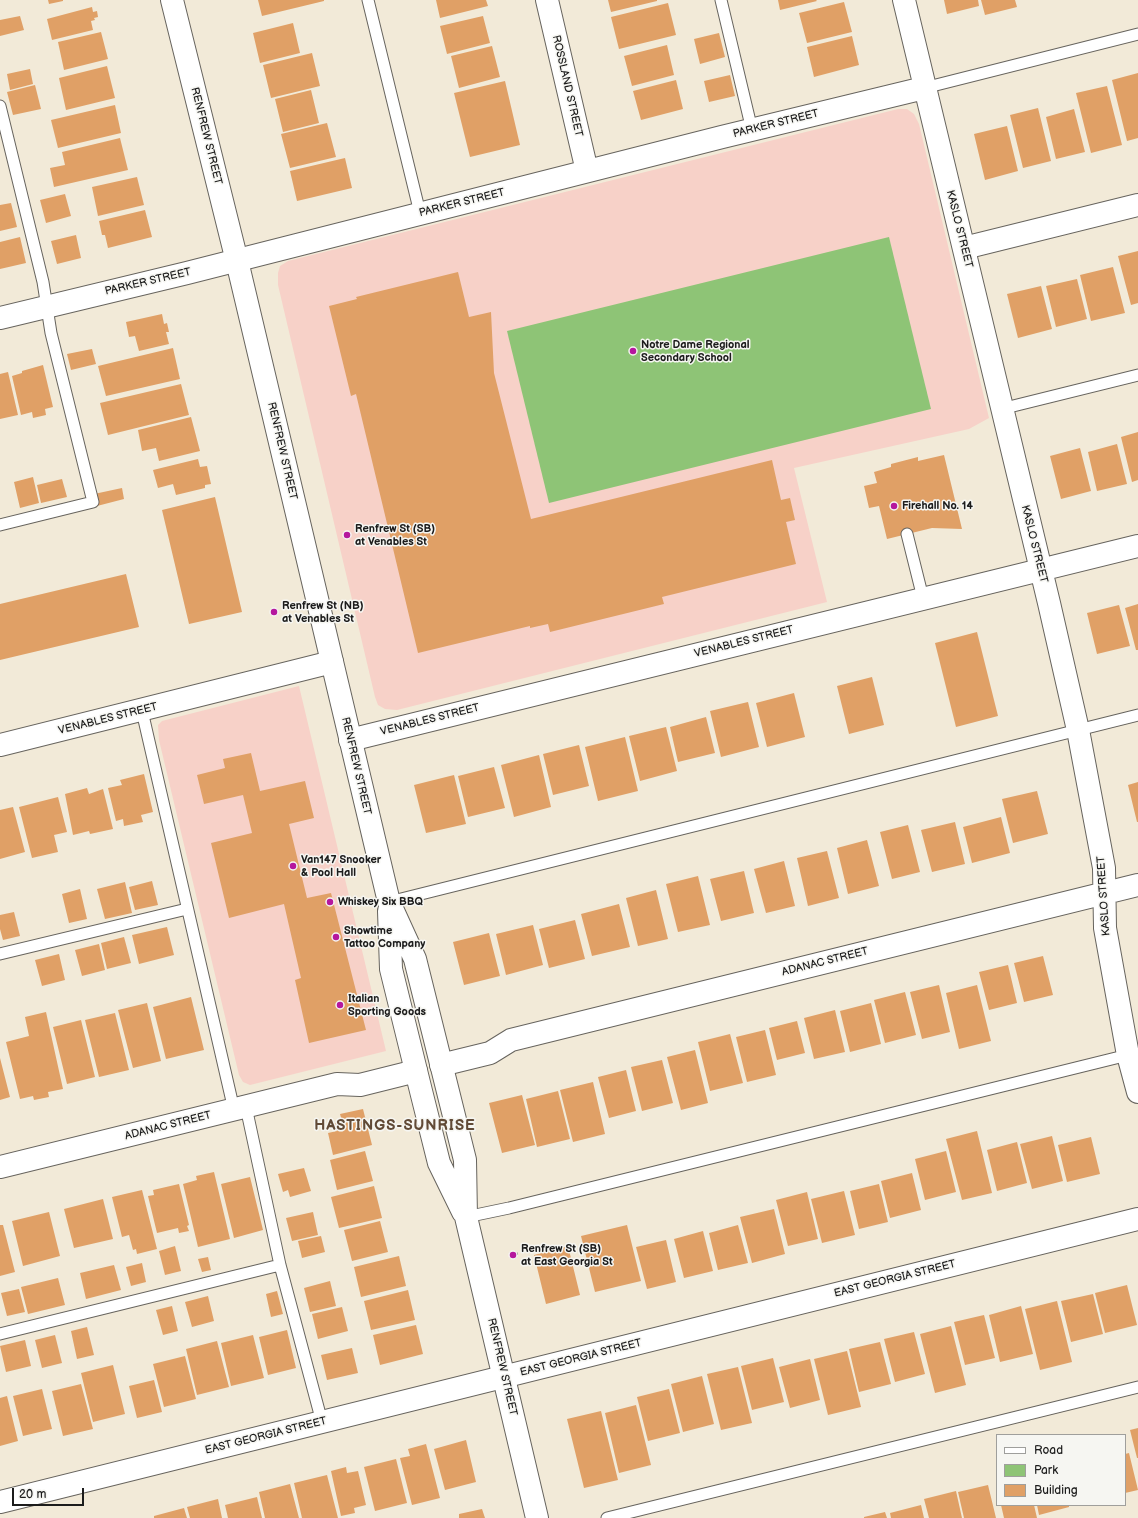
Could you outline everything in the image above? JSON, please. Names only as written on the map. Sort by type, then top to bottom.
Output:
[{"type":"street","name":"RENFREW STREET","points":[[172,0],[237,261],[389,902],[415,959],[465,1160],[466,1217],[537,1518]]},
{"type":"street","name":"ROSSLAND STREET","points":[[547,0],[587,171]]},
{"type":"street","name":"KASLO STREET","points":[[904,0],[1078,730],[1104,868],[1105,928],[1128,1055],[1138,1092]]},
{"type":"street","name":"PARKER STREET","points":[[0,318],[237,261],[587,171],[924,88]]},
{"type":"street","points":[[964,248],[1138,205]]},
{"type":"street","name":"VENABLES STREET","points":[[350,740],[1138,546]]},
{"type":"street","name":"VENABLES STREET","points":[[0,745],[142,711],[332,662]]},
{"type":"street","name":"ADANAC STREET","points":[[439,1058],[490,1054],[511,1040],[1138,885]]},
{"type":"street","name":"RENFREW STREET","points":[[389,902],[391,969],[439,1163],[466,1217]]},
{"type":"street","name":"ADANAC STREET","points":[[0,1167],[337,1084],[356,1071],[415,1064]]},
{"type":"street","name":"EAST GEORGIA STREET","points":[[0,1502],[1138,1219]]},
{"type":"lane","points":[[368,0],[420,214]]},
{"type":"lane","points":[[721,0],[752,130]]},
{"type":"lane","points":[[924,88],[1138,34]]},
{"type":"lane","points":[[0,106],[41,274],[51,333],[92,502],[0,525]]},
{"type":"lane","points":[[1001,409],[1138,375]]},
{"type":"lane","points":[[907,534],[923,598]]},
{"type":"lane","points":[[142,711],[187,909],[322,1422]]},
{"type":"lane","points":[[389,902],[1138,715]]},
{"type":"lane","points":[[0,954],[187,909]]},
{"type":"lane","points":[[466,1217],[509,1208],[1128,1055]]},
{"type":"lane","points":[[0,1334],[280,1265]]},
{"type":"lane","points":[[607,1518],[1138,1387]]},
{"type":"path","points":[[514,1254],[520,1253]]},
{"type":"shaded area","name":"Notre Dame Regional Secondary School","points":[[898,109],[907,109],[914,114],[919,124],[989,418],[969,429],[794,468],[827,602],[397,710],[385,709],[378,705],[278,285],[278,273],[280,266],[288,261]]},
{"type":"shaded area","points":[[299,686],[386,1051],[250,1085],[243,1082],[239,1075],[159,740],[158,725],[162,721]]},
{"type":"green space","points":[[889,237],[931,409],[549,503],[507,331]]},
{"type":"building","points":[[48,0],[63,0],[63,1],[49,4]]},
{"type":"building","points":[[258,0],[324,0],[324,1],[262,16]]},
{"type":"building","points":[[436,0],[486,0],[488,6],[440,18]]},
{"type":"building","points":[[608,0],[657,0],[657,1],[611,12]]},
{"type":"building","points":[[778,0],[816,0],[817,1],[780,10]]},
{"type":"building","points":[[944,0],[978,0],[979,6],[947,14]]},
{"type":"building","points":[[981,0],[1015,0],[1017,7],[985,15]]},
{"type":"building","points":[[844,2],[852,32],[807,43],[799,13]]},
{"type":"building","points":[[668,3],[676,35],[619,49],[611,17]]},
{"type":"building","points":[[92,7],[93,12],[97,11],[98,17],[91,21],[93,30],[52,40],[47,19]]},
{"type":"building","points":[[20,16],[24,30],[0,36],[0,20]]},
{"type":"building","points":[[483,16],[490,43],[447,54],[440,26]]},
{"type":"building","points":[[293,23],[300,53],[260,63],[253,33]]},
{"type":"building","points":[[101,32],[108,59],[64,70],[58,42]]},
{"type":"building","points":[[719,33],[725,57],[700,64],[694,39]]},
{"type":"building","points":[[852,36],[859,65],[814,77],[807,47]]},
{"type":"building","points":[[667,45],[674,75],[632,86],[624,56]]},
{"type":"building","points":[[492,46],[500,77],[459,88],[451,56]]},
{"type":"building","points":[[312,53],[320,86],[271,98],[263,65]]},
{"type":"building","points":[[107,66],[115,98],[66,110],[59,78]]},
{"type":"building","points":[[30,69],[33,84],[10,90],[7,74]]},
{"type":"building","points":[[1138,73],[1138,138],[1127,141],[1112,80]]},
{"type":"building","points":[[730,75],[735,96],[709,102],[704,81]]},
{"type":"building","points":[[676,80],[683,109],[641,120],[633,91]]},
{"type":"building","points":[[505,81],[520,145],[470,157],[454,93]]},
{"type":"building","points":[[35,85],[41,109],[13,115],[7,92]]},
{"type":"building","points":[[1107,86],[1122,145],[1091,153],[1076,93]]},
{"type":"building","points":[[311,90],[319,123],[283,132],[275,99]]},
{"type":"building","points":[[115,105],[121,133],[58,148],[51,120]]},
{"type":"building","points":[[1038,108],[1051,161],[1023,168],[1010,115]]},
{"type":"building","points":[[1074,109],[1085,152],[1056,159],[1046,117]]},
{"type":"building","points":[[327,123],[336,157],[290,168],[281,134]]},
{"type":"building","points":[[1007,126],[1018,171],[985,180],[974,134]]},
{"type":"building","points":[[120,138],[128,170],[54,187],[50,168],[65,165],[62,152]]},
{"type":"building","points":[[345,158],[352,188],[297,201],[290,171]]},
{"type":"building","points":[[137,177],[144,205],[98,216],[92,187]]},
{"type":"building","points":[[65,194],[71,216],[46,223],[40,200]]},
{"type":"building","points":[[11,203],[17,227],[0,231],[0,205]]},
{"type":"building","points":[[145,210],[152,237],[108,248],[105,235],[102,235],[99,221]]},
{"type":"building","points":[[76,235],[81,258],[57,264],[51,241]]},
{"type":"building","points":[[20,237],[26,263],[0,269],[0,242]]},
{"type":"building","points":[[1138,251],[1138,303],[1131,305],[1118,256]]},
{"type":"building","points":[[1113,267],[1125,313],[1091,321],[1080,275]]},
{"type":"building","points":[[458,272],[469,317],[491,312],[494,373],[531,519],[772,460],[781,500],[790,498],[795,520],[786,522],[796,564],[662,597],[664,604],[550,632],[548,624],[530,628],[530,626],[418,653],[356,394],[351,396],[329,306],[357,299],[356,297]]},
{"type":"building","points":[[1077,279],[1087,319],[1056,327],[1046,286]]},
{"type":"building","points":[[1041,286],[1052,329],[1018,338],[1007,294]]},
{"type":"building","points":[[162,314],[164,324],[167,323],[169,332],[166,332],[169,344],[139,351],[135,336],[129,337],[126,322]]},
{"type":"building","points":[[173,348],[180,379],[106,396],[98,366]]},
{"type":"building","points":[[92,349],[96,364],[71,370],[67,354]]},
{"type":"building","points":[[43,365],[53,407],[45,409],[46,415],[33,418],[32,412],[21,415],[12,376],[22,373],[22,371]]},
{"type":"building","points":[[8,372],[18,415],[0,419],[0,374]]},
{"type":"building","points":[[181,384],[189,415],[108,435],[100,403]]},
{"type":"building","points":[[191,417],[200,451],[159,461],[156,448],[142,451],[138,430]]},
{"type":"building","points":[[1138,432],[1138,480],[1132,482],[1121,437]]},
{"type":"building","points":[[1117,444],[1127,484],[1097,491],[1088,452]]},
{"type":"building","points":[[1080,448],[1091,491],[1061,499],[1050,456]]},
{"type":"building","points":[[944,455],[962,529],[932,528],[887,539],[879,506],[869,508],[864,486],[877,483],[874,472],[891,467],[891,464],[918,457],[918,461]]},
{"type":"building","points":[[198,459],[200,467],[207,466],[211,484],[205,485],[205,488],[176,495],[173,484],[158,488],[153,470]]},
{"type":"building","points":[[33,477],[39,503],[20,508],[14,482]]},
{"type":"building","points":[[62,479],[67,497],[41,503],[37,485]]},
{"type":"building","points":[[122,488],[124,499],[97,506],[94,494]]},
{"type":"building","points":[[215,497],[242,612],[189,624],[162,510]]},
{"type":"building","points":[[126,574],[139,627],[0,660],[0,604]]},
{"type":"building","points":[[1138,604],[1138,650],[1136,650],[1125,608]]},
{"type":"building","points":[[1119,605],[1130,646],[1097,654],[1087,613]]},
{"type":"building","points":[[977,632],[998,716],[956,727],[935,643]]},
{"type":"building","points":[[872,677],[884,725],[849,734],[837,686]]},
{"type":"building","points":[[794,693],[805,737],[767,747],[756,703]]},
{"type":"building","points":[[748,702],[759,747],[721,757],[710,711]]},
{"type":"building","points":[[706,717],[715,753],[678,762],[670,727]]},
{"type":"building","points":[[666,727],[677,771],[640,781],[629,736]]},
{"type":"building","points":[[625,737],[638,791],[598,801],[585,747]]},
{"type":"building","points":[[579,745],[589,786],[553,795],[543,754]]},
{"type":"building","points":[[251,753],[260,791],[305,781],[314,818],[289,824],[307,898],[331,893],[366,1030],[309,1043],[295,980],[301,978],[284,904],[229,918],[211,843],[252,833],[243,795],[204,804],[197,775],[225,768],[223,759]]},
{"type":"building","points":[[539,755],[551,807],[514,817],[501,765]]},
{"type":"building","points":[[494,767],[505,808],[468,817],[458,776]]},
{"type":"building","points":[[144,774],[153,812],[141,815],[143,822],[124,826],[123,819],[116,821],[108,788],[122,785],[120,780]]},
{"type":"building","points":[[454,775],[466,824],[426,833],[414,785]]},
{"type":"building","points":[[1138,782],[1138,822],[1137,822],[1128,785]]},
{"type":"building","points":[[87,788],[89,794],[103,789],[113,829],[90,834],[89,831],[73,835],[65,794]]},
{"type":"building","points":[[1037,791],[1048,834],[1013,843],[1002,799]]},
{"type":"building","points":[[58,797],[67,832],[54,835],[58,852],[32,858],[19,807]]},
{"type":"building","points":[[13,807],[25,852],[0,859],[0,810]]},
{"type":"building","points":[[1001,817],[1010,853],[972,863],[963,827]]},
{"type":"building","points":[[955,822],[965,864],[932,872],[921,830]]},
{"type":"building","points":[[908,825],[920,872],[892,879],[880,832]]},
{"type":"building","points":[[867,840],[879,886],[848,894],[837,848]]},
{"type":"building","points":[[827,851],[839,898],[808,906],[797,858]]},
{"type":"building","points":[[784,861],[795,906],[766,913],[754,869]]},
{"type":"building","points":[[744,871],[754,913],[721,921],[710,879]]},
{"type":"building","points":[[698,876],[710,925],[678,932],[666,884]]},
{"type":"building","points":[[152,881],[158,905],[135,910],[129,887]]},
{"type":"building","points":[[125,882],[132,913],[105,919],[97,889]]},
{"type":"building","points":[[80,889],[87,919],[69,923],[62,894]]},
{"type":"building","points":[[656,890],[668,939],[638,946],[626,898]]},
{"type":"building","points":[[619,904],[630,947],[592,956],[581,914]]},
{"type":"building","points":[[14,912],[20,936],[3,940],[0,929],[0,915]]},
{"type":"building","points":[[575,920],[585,959],[549,968],[539,929]]},
{"type":"building","points":[[533,925],[543,965],[506,975],[496,934]]},
{"type":"building","points":[[167,927],[174,955],[139,964],[132,935]]},
{"type":"building","points":[[489,933],[500,976],[464,985],[453,942]]},
{"type":"building","points":[[124,937],[131,963],[107,969],[101,943]]},
{"type":"building","points":[[99,944],[105,970],[82,976],[75,950]]},
{"type":"building","points":[[59,954],[65,980],[42,986],[35,960]]},
{"type":"building","points":[[1043,956],[1053,995],[1024,1002],[1014,963]]},
{"type":"building","points":[[1008,965],[1017,1003],[989,1010],[979,972]]},
{"type":"building","points":[[939,985],[950,1032],[922,1039],[910,992]]},
{"type":"building","points":[[977,985],[991,1041],[959,1049],[946,993]]},
{"type":"building","points":[[905,992],[916,1035],[885,1043],[874,1000]]},
{"type":"building","points":[[191,997],[204,1050],[166,1059],[153,1007]]},
{"type":"building","points":[[147,1003],[161,1061],[133,1068],[118,1010]]},
{"type":"building","points":[[871,1003],[881,1044],[850,1052],[840,1011]]},
{"type":"building","points":[[835,1010],[845,1052],[814,1059],[804,1018]]},
{"type":"building","points":[[46,1012],[63,1089],[48,1092],[49,1097],[34,1100],[33,1096],[20,1099],[6,1042],[29,1036],[25,1017]]},
{"type":"building","points":[[115,1013],[129,1070],[99,1077],[85,1020]]},
{"type":"building","points":[[81,1020],[95,1077],[67,1084],[53,1027]]},
{"type":"building","points":[[797,1021],[805,1053],[777,1060],[769,1028]]},
{"type":"building","points":[[765,1030],[776,1075],[747,1082],[736,1037]]},
{"type":"building","points":[[730,1034],[743,1083],[710,1091],[698,1042]]},
{"type":"building","points":[[695,1050],[708,1103],[681,1110],[667,1057]]},
{"type":"building","points":[[0,1058],[10,1097],[0,1100]]},
{"type":"building","points":[[662,1060],[673,1103],[642,1111],[631,1067]]},
{"type":"building","points":[[626,1070],[636,1111],[609,1118],[598,1077]]},
{"type":"building","points":[[593,1082],[605,1134],[573,1142],[560,1090]]},
{"type":"building","points":[[558,1091],[570,1139],[537,1147],[526,1099]]},
{"type":"building","points":[[522,1095],[535,1145],[502,1153],[489,1103]]},
{"type":"building","points":[[363,1109],[372,1145],[333,1155],[328,1133],[337,1131],[335,1123],[342,1121],[340,1114]]},
{"type":"building","points":[[977,1131],[992,1193],[962,1200],[946,1139]]},
{"type":"building","points":[[1052,1136],[1063,1181],[1032,1189],[1020,1144]]},
{"type":"building","points":[[1091,1137],[1100,1174],[1067,1182],[1058,1145]]},
{"type":"building","points":[[1017,1142],[1027,1183],[997,1191],[987,1150]]},
{"type":"building","points":[[365,1151],[373,1181],[337,1190],[330,1160]]},
{"type":"building","points":[[946,1151],[956,1192],[925,1200],[915,1159]]},
{"type":"building","points":[[304,1168],[311,1191],[290,1197],[288,1190],[283,1192],[278,1174]]},
{"type":"building","points":[[214,1172],[230,1239],[198,1247],[183,1184],[197,1180],[196,1176]]},
{"type":"building","points":[[912,1173],[921,1210],[890,1218],[881,1181]]},
{"type":"building","points":[[250,1177],[263,1230],[234,1238],[221,1184]]},
{"type":"building","points":[[179,1184],[189,1225],[187,1226],[189,1231],[179,1233],[178,1228],[157,1233],[148,1196],[154,1195],[153,1190]]},
{"type":"building","points":[[879,1184],[888,1222],[859,1229],[850,1191]]},
{"type":"building","points":[[374,1186],[382,1218],[339,1228],[331,1197]]},
{"type":"building","points":[[142,1190],[157,1249],[137,1254],[136,1249],[133,1250],[129,1235],[122,1237],[112,1197]]},
{"type":"building","points":[[844,1191],[855,1235],[822,1243],[811,1199]]},
{"type":"building","points":[[807,1192],[818,1239],[788,1246],[776,1200]]},
{"type":"building","points":[[103,1199],[113,1239],[74,1248],[64,1209]]},
{"type":"building","points":[[774,1209],[785,1254],[752,1263],[740,1217]]},
{"type":"building","points":[[49,1212],[60,1256],[23,1266],[12,1221]]},
{"type":"building","points":[[313,1212],[318,1235],[292,1241],[286,1218]]},
{"type":"building","points":[[380,1221],[388,1252],[352,1261],[344,1230]]},
{"type":"building","points":[[0,1225],[3,1225],[15,1272],[0,1276]]},
{"type":"building","points":[[627,1225],[641,1281],[595,1292],[581,1236]]},
{"type":"building","points":[[738,1225],[748,1263],[718,1270],[709,1233]]},
{"type":"building","points":[[703,1231],[713,1271],[684,1278],[674,1239]]},
{"type":"building","points":[[321,1236],[325,1252],[302,1258],[298,1241]]},
{"type":"building","points":[[666,1240],[676,1282],[647,1289],[636,1247]]},
{"type":"building","points":[[175,1246],[181,1271],[165,1275],[159,1251]]},
{"type":"building","points":[[568,1246],[580,1295],[546,1304],[534,1255]]},
{"type":"building","points":[[399,1256],[406,1286],[361,1297],[354,1267]]},
{"type":"building","points":[[208,1257],[211,1270],[202,1272],[198,1259]]},
{"type":"building","points":[[142,1263],[146,1282],[131,1286],[126,1267]]},
{"type":"building","points":[[114,1265],[121,1290],[86,1299],[80,1273]]},
{"type":"building","points":[[58,1278],[65,1305],[28,1314],[21,1287]]},
{"type":"building","points":[[330,1281],[336,1306],[310,1312],[304,1288]]},
{"type":"building","points":[[1127,1285],[1137,1325],[1105,1333],[1095,1293]]},
{"type":"building","points":[[19,1289],[25,1312],[7,1316],[1,1293]]},
{"type":"building","points":[[408,1290],[415,1320],[371,1330],[364,1301]]},
{"type":"building","points":[[277,1291],[283,1314],[271,1317],[266,1294]]},
{"type":"building","points":[[1093,1294],[1103,1334],[1071,1342],[1061,1301]]},
{"type":"building","points":[[208,1296],[214,1321],[192,1327],[185,1302]]},
{"type":"building","points":[[1057,1301],[1072,1362],[1040,1370],[1025,1309]]},
{"type":"building","points":[[172,1306],[178,1331],[163,1335],[156,1310]]},
{"type":"building","points":[[1021,1306],[1033,1354],[1000,1362],[989,1315]]},
{"type":"building","points":[[342,1307],[348,1331],[318,1339],[312,1314]]},
{"type":"building","points":[[984,1315],[995,1358],[965,1365],[954,1322]]},
{"type":"building","points":[[416,1325],[423,1354],[380,1365],[373,1335]]},
{"type":"building","points":[[951,1326],[966,1385],[935,1393],[920,1334]]},
{"type":"building","points":[[87,1327],[94,1355],[77,1359],[71,1331]]},
{"type":"building","points":[[287,1330],[296,1368],[268,1375],[259,1337]]},
{"type":"building","points":[[914,1332],[925,1374],[895,1382],[884,1339]]},
{"type":"building","points":[[55,1335],[62,1363],[42,1368],[35,1340]]},
{"type":"building","points":[[253,1335],[264,1378],[231,1386],[221,1343]]},
{"type":"building","points":[[25,1340],[31,1366],[6,1372],[0,1346]]},
{"type":"building","points":[[217,1341],[229,1387],[197,1395],[186,1349]]},
{"type":"building","points":[[880,1342],[891,1384],[859,1392],[849,1349]]},
{"type":"building","points":[[352,1348],[358,1373],[327,1380],[321,1355]]},
{"type":"building","points":[[847,1351],[861,1407],[828,1415],[814,1359]]},
{"type":"building","points":[[185,1356],[196,1399],[164,1407],[153,1364]]},
{"type":"building","points":[[773,1358],[784,1402],[752,1410],[741,1366]]},
{"type":"building","points":[[810,1359],[820,1400],[790,1408],[779,1367]]},
{"type":"building","points":[[113,1365],[125,1414],[93,1422],[81,1373]]},
{"type":"building","points":[[738,1367],[752,1423],[721,1430],[707,1374]]},
{"type":"building","points":[[702,1376],[714,1424],[683,1432],[671,1384]]},
{"type":"building","points":[[154,1380],[162,1412],[137,1418],[129,1386]]},
{"type":"building","points":[[81,1384],[93,1429],[63,1436],[52,1391]]},
{"type":"building","points":[[42,1389],[52,1429],[23,1436],[13,1396]]},
{"type":"building","points":[[669,1389],[680,1433],[648,1441],[637,1397]]},
{"type":"building","points":[[7,1396],[18,1441],[0,1446],[0,1398]]},
{"type":"building","points":[[636,1405],[651,1465],[619,1473],[605,1413]]},
{"type":"building","points":[[601,1411],[618,1480],[584,1488],[567,1419]]},
{"type":"building","points":[[1138,1428],[1138,1458],[1137,1458],[1130,1430]]},
{"type":"building","points":[[466,1440],[476,1482],[445,1490],[434,1449]]},
{"type":"building","points":[[426,1444],[440,1498],[412,1505],[400,1458],[410,1456],[408,1449]]},
{"type":"building","points":[[1129,1453],[1138,1490],[1126,1493],[1126,1454]]},
{"type":"building","points":[[396,1459],[407,1503],[375,1511],[364,1467]]},
{"type":"building","points":[[346,1467],[347,1473],[358,1471],[366,1505],[354,1508],[355,1513],[341,1516],[331,1471]]},
{"type":"building","points":[[327,1475],[338,1518],[302,1518],[294,1483]]},
{"type":"building","points":[[290,1484],[299,1518],[265,1518],[259,1492]]},
{"type":"building","points":[[988,1485],[996,1518],[964,1518],[958,1492]]},
{"type":"building","points":[[956,1491],[962,1518],[929,1518],[924,1499]]},
{"type":"building","points":[[257,1497],[262,1518],[228,1518],[225,1505]]},
{"type":"building","points":[[218,1499],[222,1518],[190,1518],[187,1507]]},
{"type":"building","points":[[921,1505],[924,1518],[891,1518],[890,1513]]},
{"type":"building","points":[[1001,1506],[1034,1506],[1037,1518],[1004,1518]]},
{"type":"building","points":[[1037,1506],[1069,1506],[1069,1507],[1039,1515]]},
{"type":"building","points":[[184,1508],[187,1518],[154,1518],[154,1516]]},
{"type":"building","points":[[482,1509],[485,1518],[459,1518],[459,1514]]},
{"type":"building","points":[[885,1512],[887,1518],[864,1518],[864,1517]]},
{"type":"place","name":"Notre Dame Regional Secondary School","points":[[633,351]]},
{"type":"place","name":"Firehall No. 14","points":[[894,506]]},
{"type":"place","name":"Renfrew St (SB) at Venables St","points":[[347,535]]},
{"type":"place","name":"Renfrew St (NB) at Venables St","points":[[274,612]]},
{"type":"place","name":"Van147 Snooker & Pool Hall","points":[[293,866]]},
{"type":"place","name":"Whiskey Six BBQ","points":[[330,902]]},
{"type":"place","name":"Showtime Tattoo Company","points":[[336,937]]},
{"type":"place","name":"Italian Sporting Goods","points":[[340,1005]]},
{"type":"place","name":"Renfrew St (SB) at East Georgia St","points":[[513,1255]]},
{"type":"district","name":"HASTINGS-SUNRISE","points":[[395,1126]]}]
